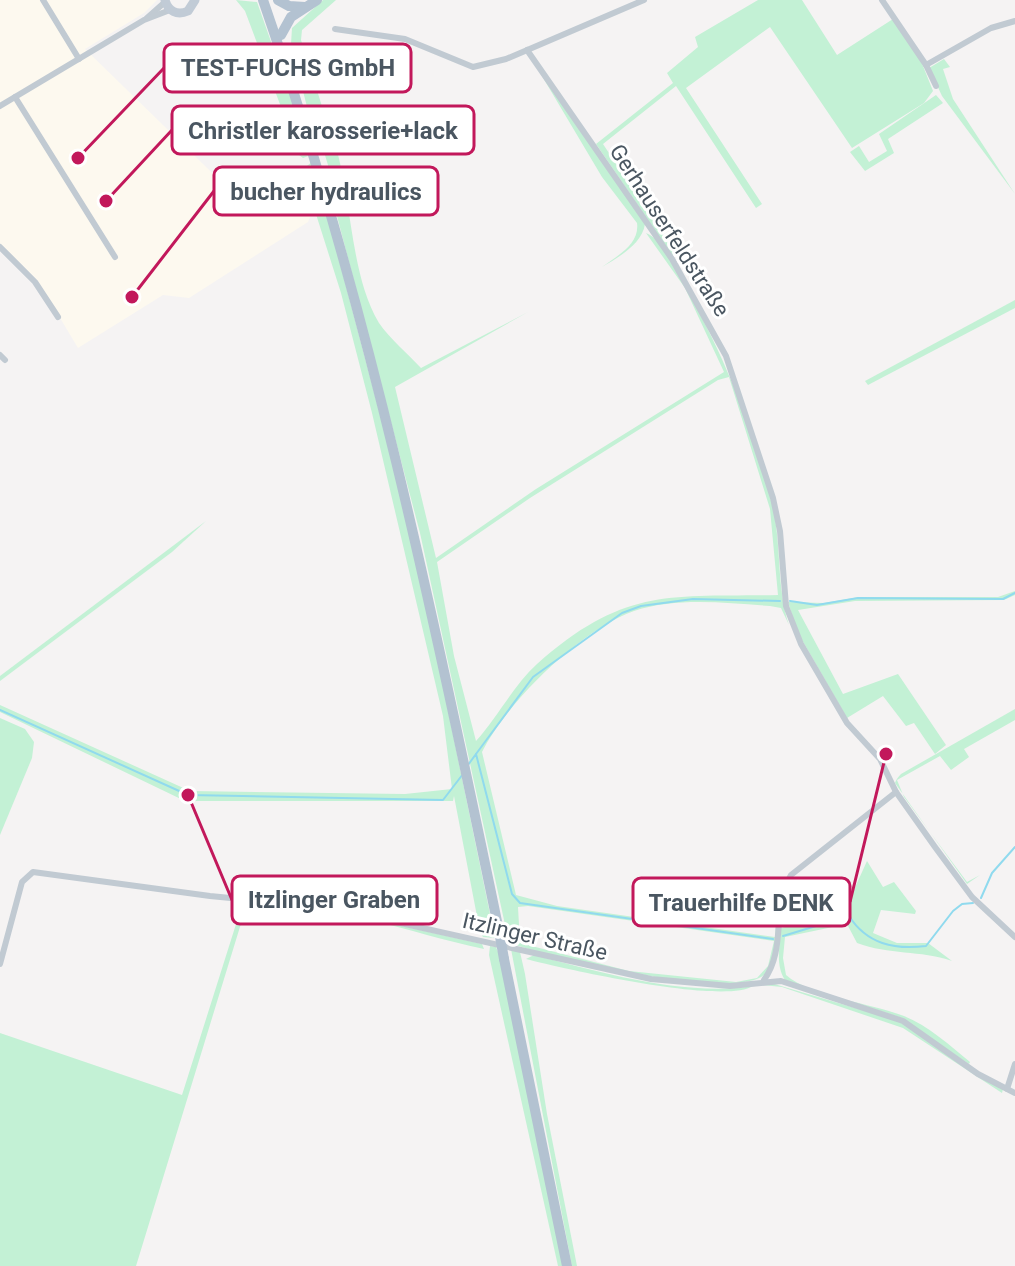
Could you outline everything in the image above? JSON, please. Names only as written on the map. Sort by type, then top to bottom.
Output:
[{"type":"main road","points":[[166,4],[183,14],[195,0]]},
{"type":"main road","points":[[278,0],[289,6],[305,7]]},
{"type":"main road","points":[[281,35],[287,21],[317,0]]},
{"type":"main road","points":[[265,1],[281,35],[396,454],[468,778],[567,1266]]},
{"type":"main road","points":[[265,1],[305,121]]},
{"type":"street","points":[[43,0],[79,59]]},
{"type":"street","points":[[335,29],[405,39],[473,67],[527,50],[644,0]]},
{"type":"street","points":[[882,0],[926,65],[936,86]]},
{"type":"street","points":[[0,106],[166,4]]},
{"type":"street","points":[[926,65],[991,28],[1015,21]]},
{"type":"street","name":"Gerhauserfeldstraße","points":[[527,50],[672,259],[712,327],[732,370],[773,498],[791,622],[838,710],[880,759],[896,792],[972,897],[1015,937]]},
{"type":"street","points":[[15,97],[115,257]]},
{"type":"street","points":[[0,247],[35,282],[58,317]]},
{"type":"street","points":[[781,981],[775,965],[782,890],[791,875],[896,792]]},
{"type":"street","name":"Itzlinger Straße","points":[[0,964],[22,882],[29,874],[38,872],[210,896],[333,908],[651,979],[730,986],[764,980],[781,981],[903,1021],[968,1066],[1015,1093]]},
{"type":"street","points":[[764,980],[775,965]]},
{"type":"street","points":[[1007,1089],[1015,1064]]},
{"type":"shaded area","points":[[0,0],[157,0],[144,13],[85,49],[242,202],[296,172],[312,212],[308,222],[189,298],[163,295],[78,348],[38,281],[0,244]]},
{"type":"green space","points":[[236,0],[257,2],[311,155],[303,158],[299,155],[245,11]]},
{"type":"green space","points":[[323,0],[336,0],[302,30],[301,40],[333,141],[318,150],[291,44],[292,28]]},
{"type":"green space","points":[[758,0],[802,0],[837,55],[893,19],[921,61],[933,91],[924,103],[852,148],[770,27],[686,88],[762,204],[756,208],[676,86],[603,144],[675,253],[684,251],[672,255],[596,144],[673,83],[667,73],[698,47],[695,37]]},
{"type":"green space","points":[[944,59],[950,67],[943,69],[953,99],[1015,194],[942,96],[929,68]]},
{"type":"green space","points":[[539,71],[645,224],[635,244],[602,267],[631,243],[637,223],[602,177]]},
{"type":"green space","points":[[936,95],[943,103],[888,139],[894,153],[865,171],[850,152],[859,146],[869,162],[887,151],[879,134]]},
{"type":"green space","points":[[335,144],[357,260],[369,304],[383,329],[421,368],[528,312],[395,387],[436,558],[536,489],[724,372],[685,288],[646,233],[661,246],[695,304],[722,359],[733,386],[763,472],[775,519],[782,595],[789,625],[781,608],[770,606],[684,602],[634,611],[591,634],[547,670],[493,732],[482,752],[516,895],[557,906],[775,937],[777,908],[776,950],[766,973],[758,977],[768,966],[774,941],[528,906],[518,907],[520,943],[629,971],[736,982],[684,981],[642,974],[562,958],[509,943],[420,533],[327,178],[328,165],[324,152]],"holes":[[[729,377],[770,509],[778,595],[678,597],[650,601],[624,608],[597,621],[537,664],[476,741],[454,656],[437,562],[530,498],[718,380]]]},
{"type":"green space","points":[[313,161],[412,536],[495,938],[483,937],[480,932],[454,796],[453,801],[185,801],[0,712],[0,705],[190,791],[405,794],[452,789],[443,716],[372,413],[341,293],[302,170]]},
{"type":"green space","points":[[1015,300],[1015,308],[868,385],[865,381]]},
{"type":"green space","points":[[206,521],[172,552],[0,681],[0,676]]},
{"type":"green space","points":[[1015,591],[1015,595],[1004,600],[855,601],[798,610],[843,694],[898,674],[946,745],[935,754],[914,723],[906,726],[883,696],[847,718],[798,633],[788,602],[824,603],[859,597],[998,597]]},
{"type":"green space","points":[[1015,709],[1015,720],[964,749],[969,757],[951,770],[940,756],[897,780],[903,794],[895,783],[897,778],[901,774]]},
{"type":"green space","points":[[0,718],[25,729],[34,742],[32,758],[0,835]]},
{"type":"green space","points":[[930,832],[967,882],[980,875],[967,884]]},
{"type":"green space","points":[[867,861],[883,887],[894,882],[916,911],[915,914],[881,910],[873,933],[897,943],[928,943],[952,961],[857,943],[847,924],[785,937],[783,958],[786,975],[806,987],[785,980],[782,974],[779,955],[781,928],[837,913],[848,903]]},
{"type":"green space","points":[[243,902],[322,908],[482,944],[484,949],[340,913],[247,904],[136,1266],[0,1266],[0,1033],[182,1095]]},
{"type":"green space","points":[[490,946],[496,947],[501,959],[563,1266],[558,1266],[489,955]]},
{"type":"green space","points":[[511,949],[520,952],[525,974],[547,1114],[577,1266],[572,1266]]},
{"type":"green space","points":[[534,955],[671,986],[727,989],[753,986],[736,991],[678,988],[607,977],[526,959]]},
{"type":"green space","points":[[771,983],[899,1021],[1003,1089],[1002,1093],[903,1028],[782,987],[762,985]]},
{"type":"green space","points":[[847,1000],[913,1020],[930,1030],[969,1064],[899,1017]]},
{"type":"waterway","points":[[790,601],[817,605],[858,598],[1003,599],[1015,593]]},
{"type":"waterway","points":[[476,754],[533,677],[622,613],[641,606],[693,599],[780,601]]},
{"type":"waterway","points":[[0,710],[188,795],[443,800],[463,774]]},
{"type":"waterway","points":[[468,765],[476,754],[512,894],[520,903],[773,939]]},
{"type":"waterway","points":[[981,898],[992,873],[1015,847]]},
{"type":"waterway","points":[[783,936],[849,916],[864,933],[882,943],[903,947],[926,946],[953,911],[962,904],[973,903]]},
{"type":"place","name":"TEST-FUCHS GmbH","points":[[78,158]]},
{"type":"place","name":"Christler karosserie+lack","points":[[106,201]]},
{"type":"place","name":"bucher hydraulics","points":[[132,297]]},
{"type":"place","name":"Trauerhilfe DENK","points":[[886,754]]},
{"type":"place","name":"Itzlinger Graben","points":[[188,795]]}]
